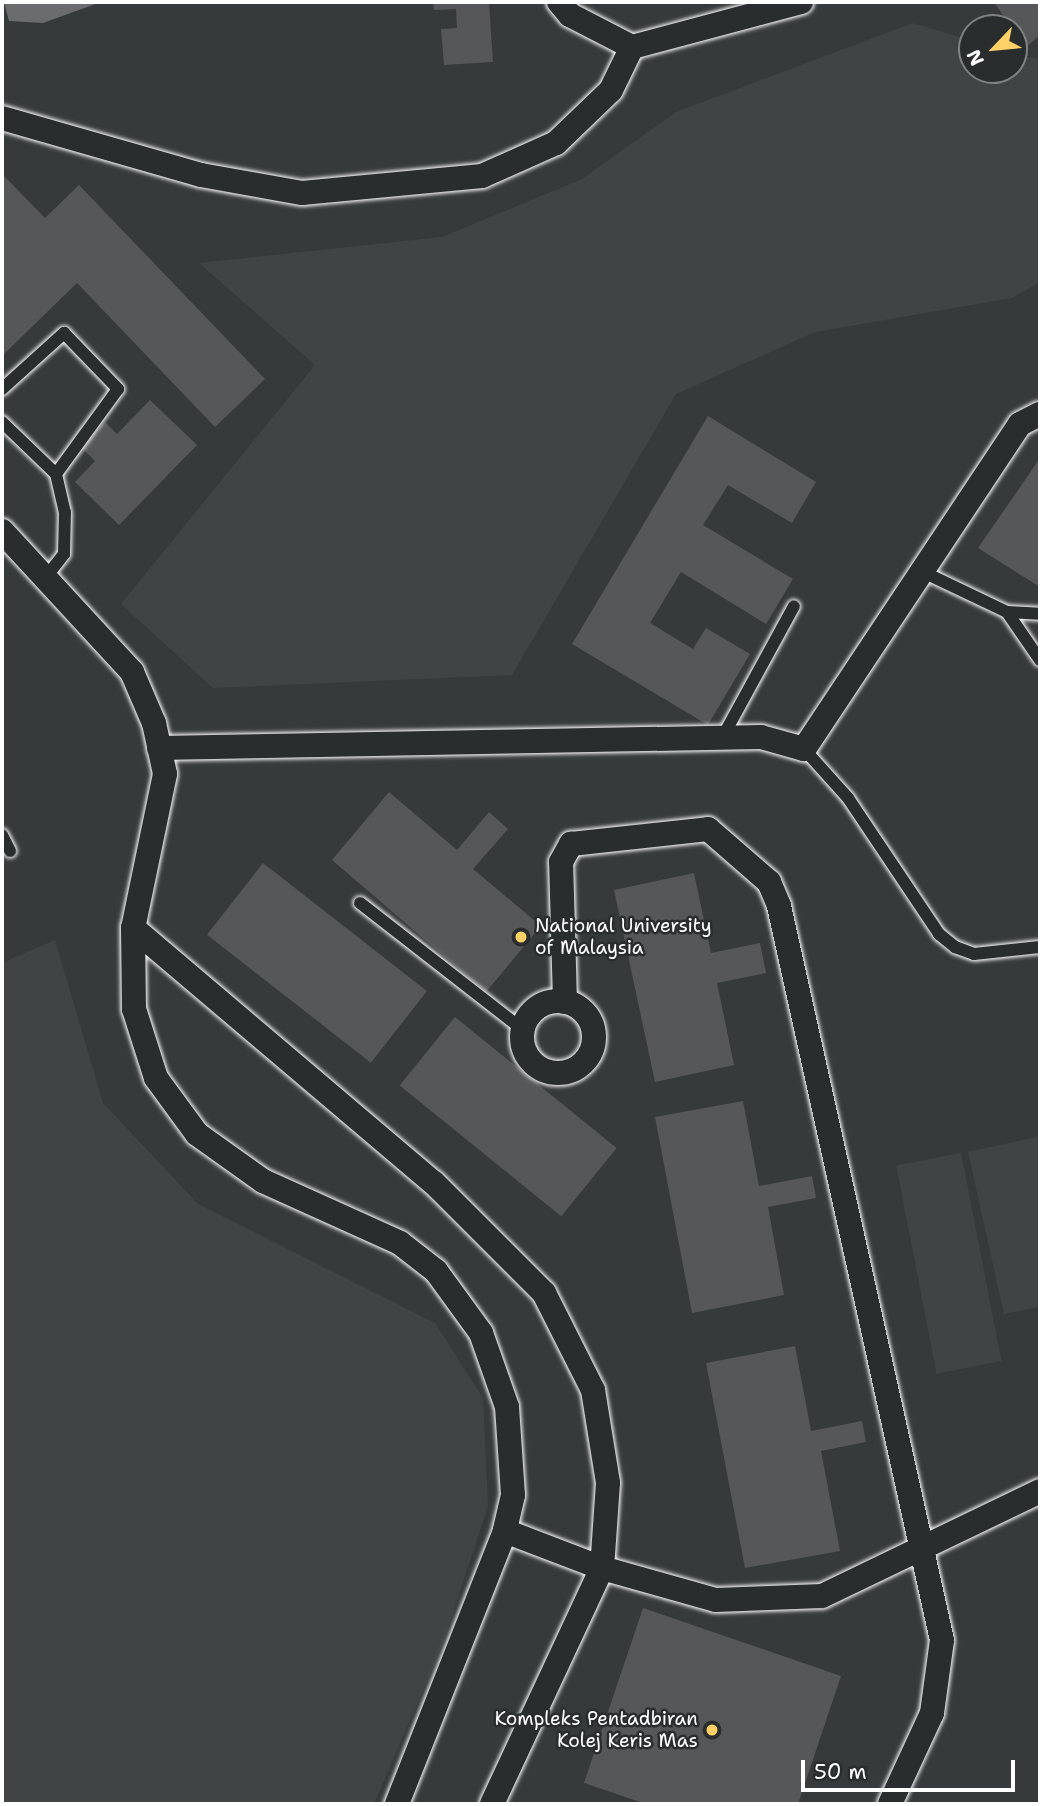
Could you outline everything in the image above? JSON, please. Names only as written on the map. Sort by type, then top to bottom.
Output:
[{"type":"street","points":[[559,2],[570,15],[632,47],[801,2]]},
{"type":"street","points":[[2,118],[201,175],[302,193],[482,176],[556,143],[611,90],[632,47]]},
{"type":"street","points":[[159,748],[761,737],[804,749],[1020,424],[1040,414]]},
{"type":"street","points":[[2,531],[47,576],[132,671],[159,748],[165,774],[133,928],[134,1009],[156,1078],[197,1134],[263,1181],[400,1243],[436,1271],[481,1333],[507,1407],[513,1495],[505,1531],[397,1804]]},
{"type":"street","points":[[565,1002],[533,1010],[523,1030],[533,1064],[555,1074],[578,1068],[593,1049],[592,1025],[565,1002],[561,862],[571,844],[708,829],[769,882],[926,1549],[942,1640],[932,1713],[890,1804]]},
{"type":"street","points":[[133,928],[434,1183],[544,1293],[593,1390],[608,1483],[602,1568],[542,1701],[519,1735],[492,1804]]},
{"type":"street","points":[[505,1531],[602,1568],[716,1600],[822,1597],[1040,1492]]},
{"type":"lane","points":[[2,389],[64,333],[114,381],[116,393],[56,474]]},
{"type":"lane","points":[[2,422],[56,474],[65,512],[64,554],[47,576]]},
{"type":"lane","points":[[921,571],[1007,612],[1040,614]]},
{"type":"lane","points":[[722,738],[794,606]]},
{"type":"lane","points":[[1007,612],[1040,660]]},
{"type":"lane","points":[[804,749],[848,799],[939,934],[956,947],[974,954],[1040,947]]},
{"type":"lane","points":[[2,835],[10,851]]},
{"type":"lane","points":[[360,902],[523,1030]]},
{"type":"lane","points":[[502,1804],[542,1701]]},
{"type":"shaded area","name":"National University of Malaysia","points":[[2,2],[1040,2],[1040,1804],[2,1804]]},
{"type":"shaded area","points":[[4,2],[101,2],[43,23],[9,21]]},
{"type":"shaded area","points":[[913,23],[958,37],[958,84],[1028,84],[1028,57],[1040,59],[1040,282],[1012,298],[815,332],[676,394],[512,675],[213,688],[121,604],[315,365],[199,263],[442,237],[582,179],[676,112]]},
{"type":"shaded area","points":[[55,940],[103,1103],[198,1204],[435,1323],[483,1398],[488,1506],[443,1643],[374,1804],[2,1804],[2,963]]},
{"type":"shaded area","points":[[1040,1136],[1040,1307],[1004,1314],[968,1152]]},
{"type":"shaded area","points":[[961,1153],[1001,1361],[937,1374],[896,1166]]},
{"type":"building","points":[[433,2],[489,2],[493,62],[444,65],[441,29],[457,28],[456,9],[434,10]]},
{"type":"building","points":[[994,2],[1040,2],[1040,35],[1028,45],[1028,14],[1002,14]]},
{"type":"building","points":[[4,176],[45,218],[79,185],[265,379],[215,427],[77,283],[2,356]]},
{"type":"building","points":[[150,400],[197,445],[119,525],[75,482],[95,461],[80,446],[105,422],[117,434]]},
{"type":"building","points":[[708,416],[816,482],[792,523],[728,485],[703,525],[793,579],[766,624],[681,572],[650,623],[693,649],[706,628],[750,654],[708,725],[572,644]]},
{"type":"building","points":[[1038,461],[1040,463],[1040,587],[978,548]]},
{"type":"building","points":[[389,792],[457,850],[489,812],[508,829],[473,869],[541,926],[486,992],[332,860]]},
{"type":"building","points":[[263,863],[427,991],[371,1063],[207,935]]},
{"type":"building","points":[[694,873],[711,953],[760,943],[766,973],[717,983],[734,1065],[655,1082],[614,890]]},
{"type":"building","points":[[455,1017],[617,1148],[561,1216],[400,1085]]},
{"type":"building","points":[[743,1101],[759,1186],[812,1176],[816,1198],[768,1207],[784,1295],[692,1313],[655,1117]]},
{"type":"building","points":[[795,1346],[811,1431],[862,1421],[866,1442],[821,1451],[840,1551],[745,1568],[706,1363]]},
{"type":"building","name":"Kompleks Pentadbiran Kolej Keris Mas","points":[[643,1608],[841,1676],[798,1804],[646,1804],[584,1783]]},
{"type":"place","name":"National University of Malaysia","points":[[521,937]]},
{"type":"place","name":"Kompleks Pentadbiran Kolej Keris Mas","points":[[712,1730]]}]
